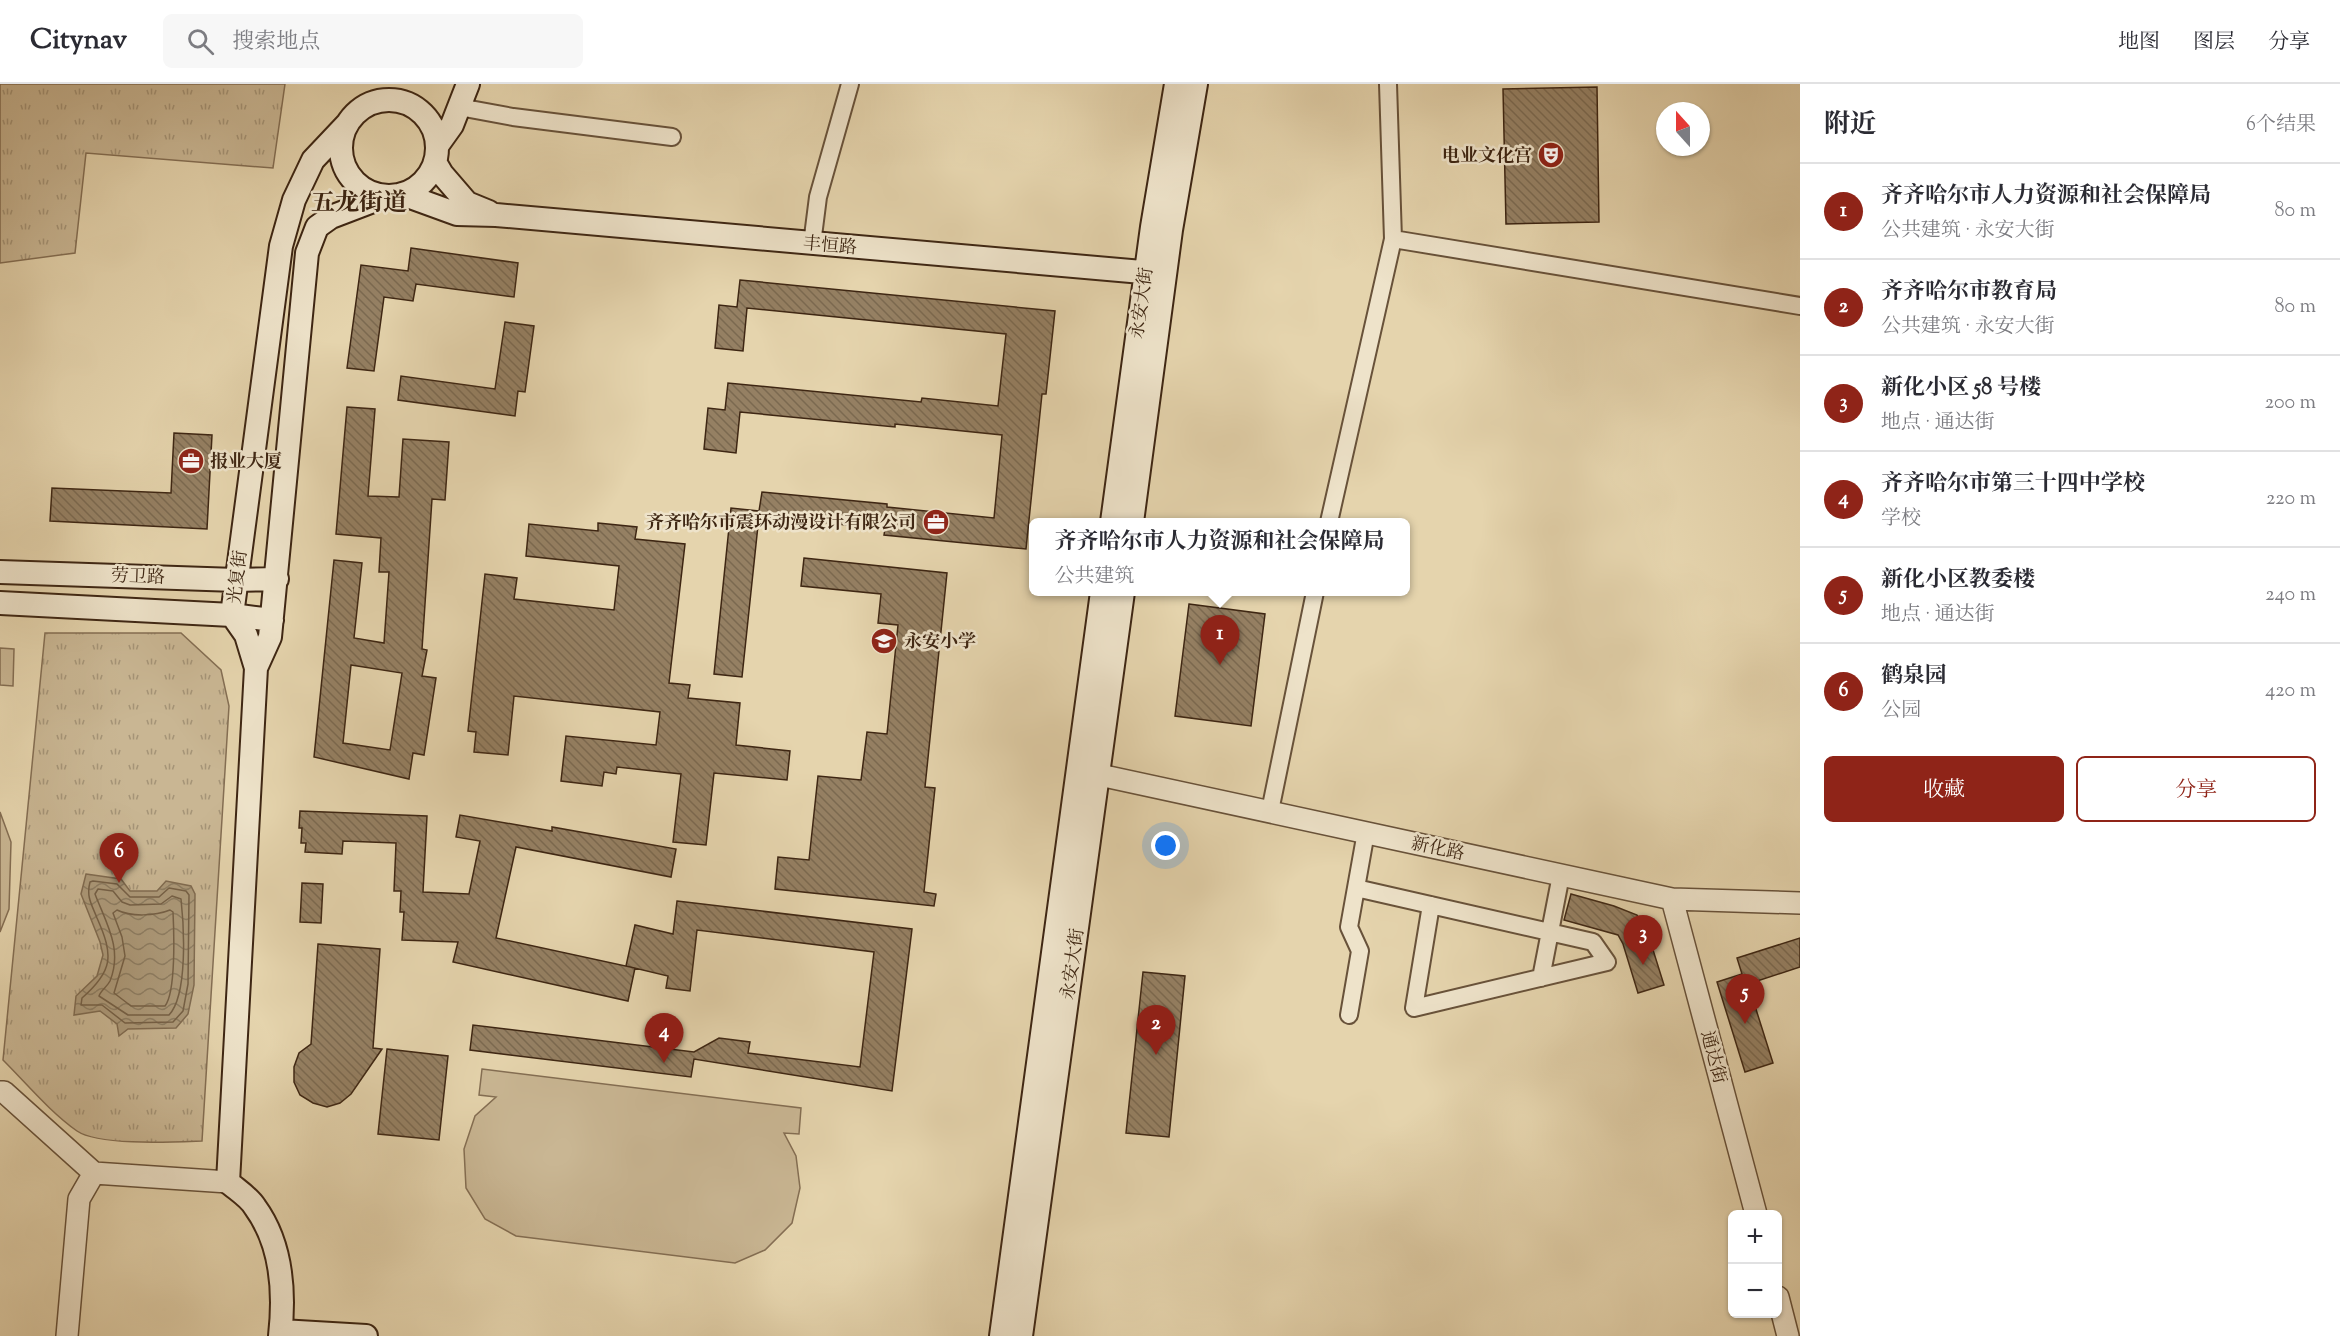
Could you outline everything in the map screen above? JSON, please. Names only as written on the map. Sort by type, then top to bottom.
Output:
[{"type":"main road","points":[[415,84],[384,100],[369,104],[347,124],[342,140],[342,156],[347,171],[357,183],[370,192],[394,195],[458,214],[496,215]]},
{"type":"main road","points":[[366,1336],[280,1334],[284,1306],[272,1235],[254,1205],[228,1182],[256,668],[270,638],[307,253],[317,228],[331,217],[416,187],[428,176],[468,84]]},
{"type":"main road","name":"永安大街","points":[[1132,518],[1155,272],[1176,84]]},
{"type":"main road","name":"永安大街","points":[[1113,518],[1155,272],[1196,84]]},
{"type":"main road","points":[[384,100],[402,100],[426,117],[434,131],[436,154],[447,180],[466,203],[496,215]]},
{"type":"main road","name":"光复街","points":[[256,668],[246,635],[232,615],[281,246],[294,200],[313,160],[347,124]]},
{"type":"main road","name":"丰恒路","points":[[496,215],[1155,272]]},
{"type":"main road","name":"劳卫路","points":[[0,572],[236,580],[277,579]]},
{"type":"main road","name":"永安大街","points":[[1021,1336],[1088,772],[1102,596]]},
{"type":"main road","name":"永安大街","points":[[1001,1336],[1088,772],[1121,596]]},
{"type":"main road","name":"劳卫路","points":[[0,603],[232,615],[272,620]]},
{"type":"street","points":[[812,244],[818,197],[850,84]]},
{"type":"street","points":[[1330,518],[1393,239],[1388,84]]},
{"type":"street","points":[[459,107],[513,117],[672,137]]},
{"type":"street","points":[[1393,239],[1800,306]]},
{"type":"street","points":[[1270,811],[1314,596]]},
{"type":"street","name":"新化路","points":[[1088,772],[1672,900],[1800,903]]},
{"type":"street","points":[[1349,1015],[1360,951],[1350,927],[1366,832]]},
{"type":"street","points":[[1541,978],[1561,875]]},
{"type":"street","points":[[1356,888],[1431,905],[1550,932],[1593,942],[1607,962],[1414,1008],[1431,905]]},
{"type":"street","name":"通达街","points":[[1672,900],[1755,1210]]},
{"type":"street","points":[[0,1092],[4,1092],[94,1173],[228,1182]]},
{"type":"street","points":[[67,1336],[79,1199],[94,1173]]},
{"type":"street","points":[[1782,1313],[1788,1336]]},
{"type":"green space","points":[[0,84],[285,84],[273,168],[86,153],[75,253],[0,263]]},
{"type":"green space","points":[[45,633],[181,633],[221,670],[229,706],[202,1141],[137,1142],[88,1136],[77,1131],[57,1115],[3,1060]]},
{"type":"green space","points":[[0,648],[14,649],[13,686],[0,685]]},
{"type":"green space","points":[[0,812],[11,842],[9,909],[0,932]]},
{"type":"green space","points":[[482,1069],[801,1108],[799,1134],[784,1133],[796,1156],[800,1188],[792,1223],[765,1250],[735,1263],[516,1236],[485,1219],[466,1188],[464,1149],[475,1116],[496,1097],[479,1095]]},
{"type":"water","points":[[86,874],[121,879],[130,891],[157,891],[166,881],[191,886],[195,894],[194,985],[188,1014],[176,1028],[128,1029],[119,1036],[117,1024],[100,1011],[74,1015],[76,996],[97,976],[103,955],[81,894]]},
{"type":"building","name":"电业文化宫","points":[[1597,87],[1599,222],[1506,224],[1503,89]]},
{"type":"building","points":[[411,248],[518,263],[514,297],[416,284],[413,301],[384,297],[374,371],[347,368],[361,265],[408,271]]},
{"type":"building","points":[[740,280],[1055,311],[1046,394],[1042,394],[1026,549],[884,535],[885,529],[759,516],[742,677],[714,674],[731,508],[759,511],[762,492],[887,504],[887,507],[994,518],[1002,435],[740,412],[736,453],[704,449],[708,408],[725,410],[728,383],[921,402],[922,398],[998,406],[1006,334],[747,308],[743,351],[715,348],[719,305],[737,307]]},
{"type":"building","points":[[505,322],[534,326],[525,392],[518,391],[515,416],[398,400],[401,376],[495,389]]},
{"type":"building","points":[[347,407],[375,409],[368,496],[399,497],[403,439],[449,442],[445,500],[432,499],[422,649],[427,650],[422,676],[436,678],[424,755],[413,753],[409,779],[314,757],[334,560],[362,563],[354,638],[384,643],[389,572],[379,572],[381,538],[336,534]],"holes":[[[351,665],[402,673],[390,750],[343,743]]]},
{"type":"building","name":"报业大厦","points":[[174,433],[212,435],[207,529],[50,521],[52,488],[171,493]]},
{"type":"building","points":[[598,523],[637,527],[635,539],[685,544],[669,683],[690,685],[688,698],[740,703],[736,745],[790,751],[787,780],[714,773],[706,845],[673,842],[681,774],[617,767],[616,774],[604,772],[602,786],[561,781],[566,736],[656,745],[660,712],[514,696],[508,755],[474,752],[476,732],[468,731],[485,574],[517,578],[514,599],[614,610],[619,566],[526,556],[529,524],[598,531]]},
{"type":"building","points":[[804,558],[947,573],[925,787],[935,788],[924,892],[936,894],[934,906],[775,889],[778,857],[809,860],[818,776],[861,780],[867,732],[887,734],[898,625],[878,623],[881,594],[801,586]]},
{"type":"building","points":[[1189,604],[1265,614],[1251,726],[1175,716]]},
{"type":"building","points":[[300,811],[427,816],[423,892],[469,894],[480,841],[456,837],[460,815],[552,831],[552,827],[676,849],[671,877],[516,847],[496,938],[635,968],[628,1001],[453,962],[458,942],[402,940],[404,912],[400,912],[401,891],[394,891],[396,843],[343,841],[342,854],[305,852],[306,843],[301,843],[302,828],[299,828]]},
{"type":"building","points":[[302,883],[323,884],[321,923],[300,922]]},
{"type":"building","points":[[1571,894],[1637,915],[1649,937],[1664,985],[1638,993],[1618,935],[1564,920]]},
{"type":"building","points":[[677,901],[912,929],[892,1091],[694,1059],[691,1077],[470,1050],[473,1025],[694,1052],[719,1038],[750,1042],[748,1053],[860,1067],[874,952],[697,930],[690,991],[666,988],[668,976],[626,966],[635,925],[673,934]]},
{"type":"building","points":[[1800,938],[1800,967],[1748,984],[1773,1063],[1745,1072],[1717,982],[1742,974],[1737,958]]},
{"type":"building","points":[[318,944],[380,949],[373,1048],[382,1049],[351,1094],[340,1103],[327,1107],[313,1103],[300,1095],[294,1082],[294,1067],[299,1053],[311,1044]]},
{"type":"building","points":[[1143,972],[1185,976],[1169,1137],[1126,1133]]},
{"type":"building","points":[[387,1049],[448,1056],[439,1140],[378,1134]]},
{"type":"place","name":"电业文化宫","points":[[1551,155]]},
{"type":"place","name":"报业大厦","points":[[191,461]]},
{"type":"place","name":"齐齐哈尔市震环动漫设计有限公司","points":[[936,522]]},
{"type":"place","name":"永安小学","points":[[884,641]]},
{"type":"place","name":"齐齐哈尔市人力资源和社会保障局","points":[[1220,665]]},
{"type":"place","name":"鹤泉园","points":[[119,883]]},
{"type":"place","name":"新化小区 58 号楼","points":[[1643,965]]},
{"type":"place","name":"新化小区教委楼","points":[[1745,1024]]},
{"type":"place","name":"齐齐哈尔市教育局","points":[[1156,1055]]},
{"type":"place","name":"齐齐哈尔市第三十四中学校","points":[[664,1063]]},
{"type":"district","name":"五龙街道","points":[[359,202]]}]
